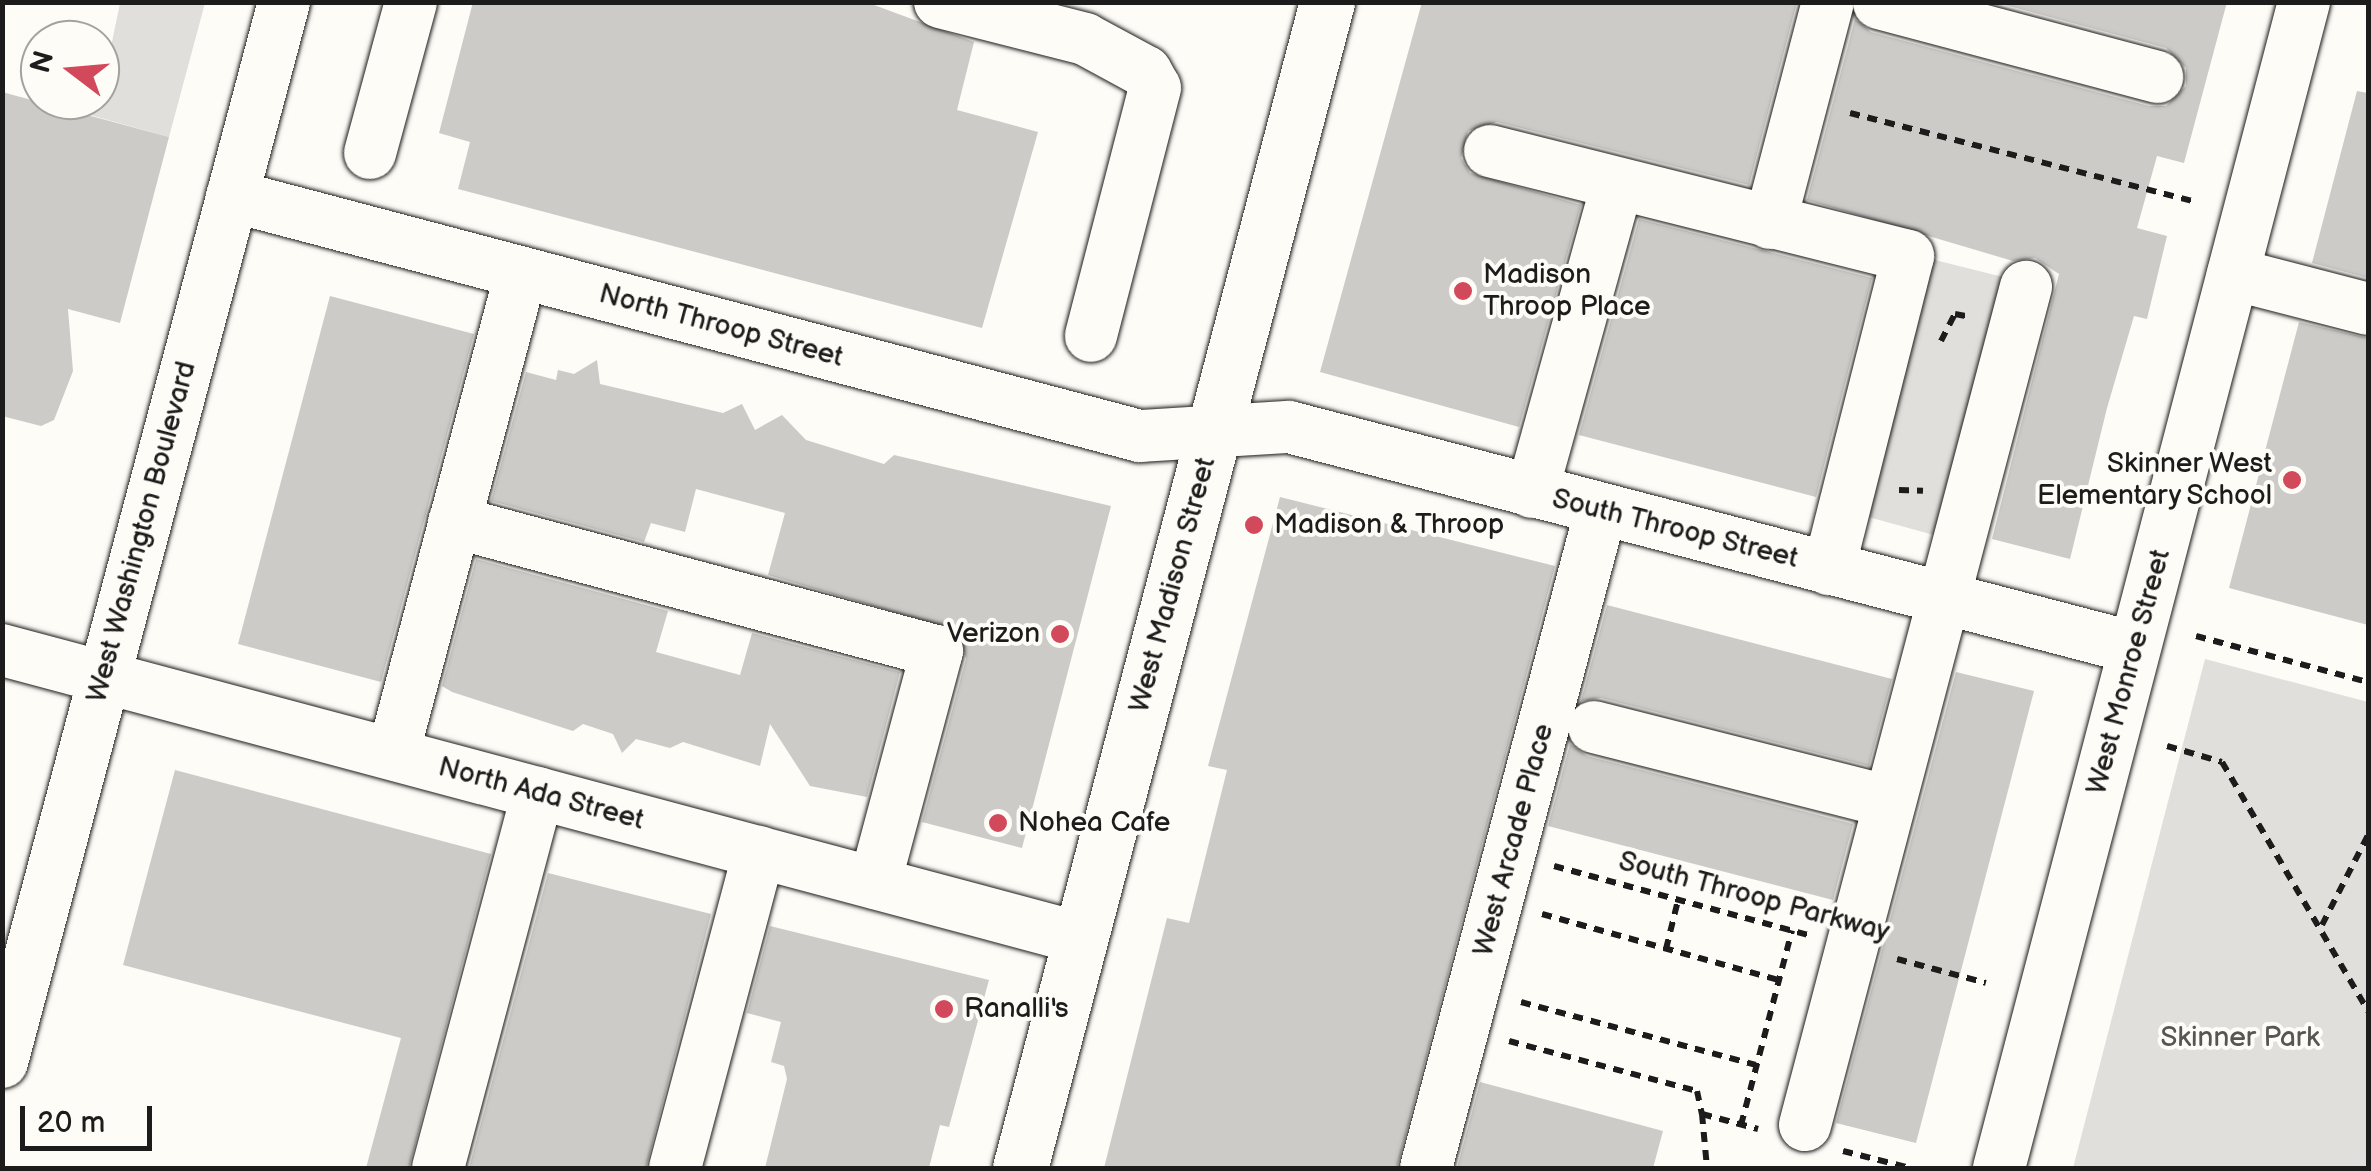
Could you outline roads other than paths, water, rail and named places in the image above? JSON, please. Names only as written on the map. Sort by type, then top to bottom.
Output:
[{"type":"main road","name":"West Madison Street","points":[[1020,1168],[1327,2]]},
{"type":"street","name":"West Washington Boulevard","points":[[2,1062],[284,2]]},
{"type":"street","points":[[370,154],[411,2]]},
{"type":"street","points":[[940,2],[1090,21],[1146,72],[1155,88],[1091,336]]},
{"type":"street","points":[[1770,223],[1828,2]]},
{"type":"street","name":"West Monroe Street","points":[[1999,1168],[2304,2]]},
{"type":"street","points":[[1878,3],[2157,77]]},
{"type":"street","points":[[1490,151],[1617,186],[1908,256],[1830,569]]},
{"type":"street","points":[[1532,492],[1617,186]]},
{"type":"street","name":"North Throop Street","points":[[232,196],[1140,436],[1214,433]]},
{"type":"street","points":[[392,754],[521,274]]},
{"type":"street","points":[[2233,274],[2368,309]]},
{"type":"street","points":[[1806,1136],[1850,947],[2026,287]]},
{"type":"street","name":"South Throop Street","points":[[1214,433],[1290,428],[2135,648]]},
{"type":"street","name":"West Arcade Place","points":[[1426,1168],[1601,510]]},
{"type":"street","points":[[454,522],[937,650],[875,883]]},
{"type":"street","name":"North Ada Street","points":[[2,650],[1080,938]]},
{"type":"street","points":[[1594,727],[1890,802]]},
{"type":"street","points":[[438,1168],[538,793]]},
{"type":"street","points":[[675,1168],[759,852]]},
{"type":"place","name":"Madison Throop Place","points":[[1463,291]]},
{"type":"place","name":"Skinner West Elementary School","points":[[2292,480]]},
{"type":"place","name":"Madison & Throop","points":[[1254,525]]},
{"type":"place","name":"Verizon","points":[[1060,634]]},
{"type":"place","name":"Nohea Cafe","points":[[998,823]]},
{"type":"place","name":"Ranalli's","points":[[944,1009]]},
{"type":"park label","name":"Skinner Park","points":[[2240,1038]]}]
